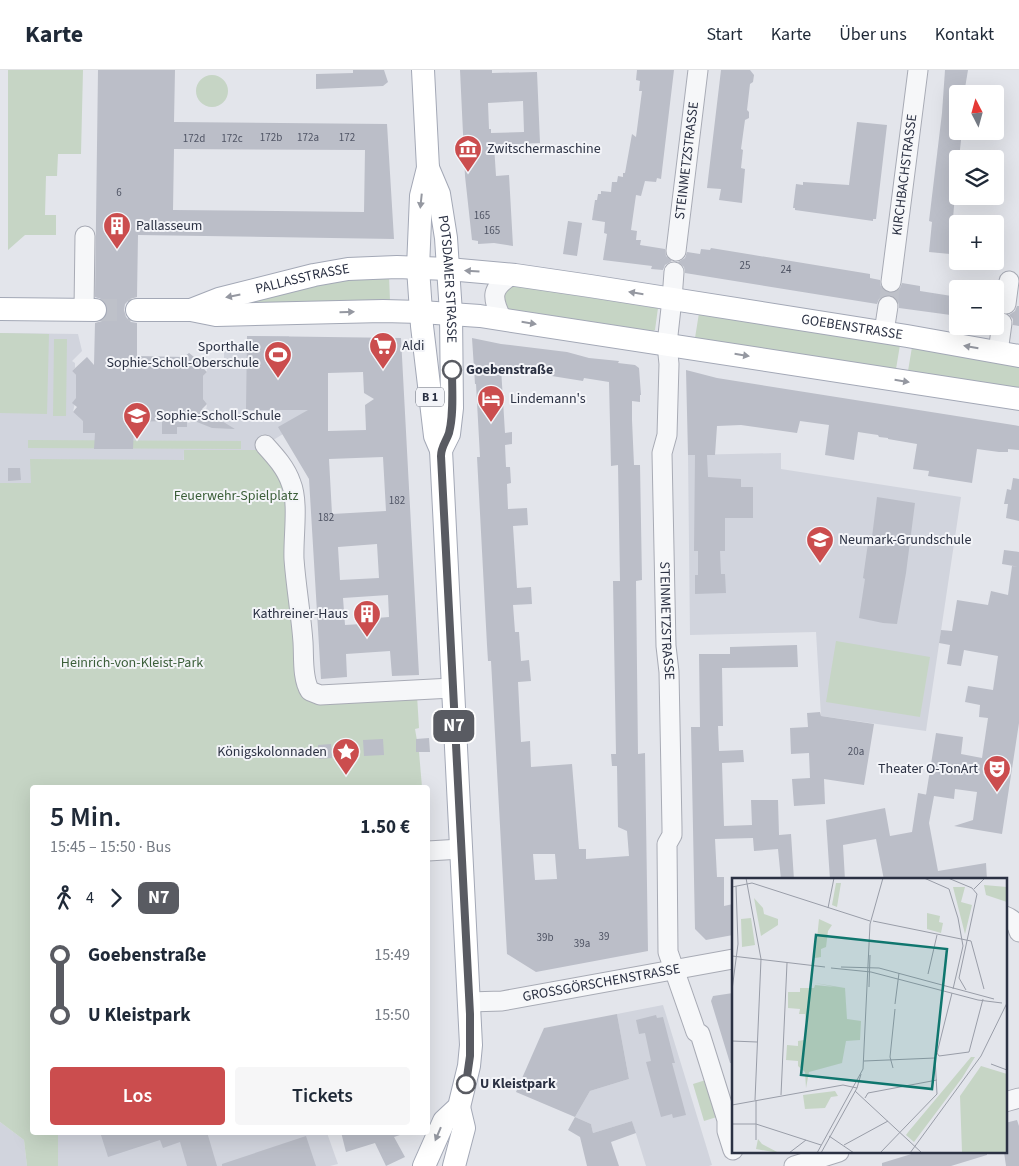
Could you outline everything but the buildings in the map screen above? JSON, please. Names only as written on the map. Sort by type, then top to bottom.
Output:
[{"type":"main road","name":"POTSDAMER STRASSE","points":[[422,70],[428,168],[421,196],[418,268],[435,436],[441,450],[469,1002],[470,1056],[466,1084],[459,1107],[444,1121],[424,1166]]},
{"type":"main road","name":"POTSDAMER STRASSE","points":[[428,168],[439,194],[446,238],[452,313],[452,408],[449,434],[441,450]]},
{"type":"main road","name":"PALLASSTRASSE","points":[[191,310],[220,299],[331,272],[370,267],[418,268]]},
{"type":"main road","name":"GOEBENSTRASSE","points":[[418,268],[512,274],[884,332],[1008,354]]},
{"type":"main road","points":[[0,309],[89,310]]},
{"type":"main road","name":"PALLASSTRASSE","points":[[137,310],[191,310],[216,315],[383,311],[421,312]]},
{"type":"main road","points":[[421,312],[452,313],[502,319],[1019,399]]},
{"type":"main road","name":"B 1","points":[[454,1166],[464,1128],[459,1107]]},
{"type":"street","name":"STEINMETZSTRASSE","points":[[676,251],[698,70]]},
{"type":"street","name":"KIRCHBACHSTRASSE","points":[[891,282],[918,70]]},
{"type":"street","points":[[86,236],[89,310]]},
{"type":"street","name":"STEINMETZSTRASSE","points":[[674,272],[667,344],[669,364],[667,436],[662,454],[666,646],[670,672],[672,828],[672,835],[667,844],[668,952],[696,1032],[700,1034],[727,1120],[727,1131],[732,1148]]},
{"type":"street","points":[[502,319],[495,302],[496,292],[500,282],[512,274]]},
{"type":"street","points":[[1006,304],[1009,281]]},
{"type":"street","points":[[884,332],[888,306]]},
{"type":"street","points":[[1004,333],[1008,354]]},
{"type":"street","points":[[265,445],[281,463],[292,483],[295,512],[294,558],[306,682],[310,691],[320,695],[452,688]]},
{"type":"street","points":[[430,850],[461,849]]},
{"type":"street","name":"GROSSGÖRSCHENSTRASSE","points":[[469,1002],[502,1001],[732,959]]},
{"type":"street","points":[[1006,1102],[1019,1098]]},
{"type":"street","name":"STEINMETZSTRASSE","points":[[734,1154],[738,1166]]},
{"type":"street","points":[[794,1166],[833,1154]]},
{"type":"shaded area","name":"Sophie-Scholl-Schule","points":[[0,333],[78,334],[82,351],[72,361],[75,363],[75,368],[72,371],[76,375],[76,398],[73,412],[82,420],[154,421],[157,418],[184,418],[188,423],[195,421],[206,411],[207,404],[203,399],[203,376],[207,372],[206,363],[224,363],[224,345],[247,345],[247,336],[289,336],[288,349],[301,349],[309,418],[257,450],[184,450],[182,539],[0,537]]},
{"type":"shaded area","name":"Neumark-Grundschule","points":[[781,453],[781,469],[961,497],[926,731],[821,716],[816,632],[690,635],[688,455]]},
{"type":"shaded area","points":[[663,1005],[712,1165],[709,1166],[646,1166],[632,1121],[593,1133],[591,1124],[575,1117],[590,1091],[629,1079],[617,1014]]},
{"type":"shaded area","points":[[0,1122],[24,1140],[27,1166],[0,1166]]},
{"type":"shaded area","points":[[58,1135],[328,1135],[338,1164],[330,1166],[58,1166]]},
{"type":"green space","points":[[8,70],[83,70],[81,154],[58,154],[57,176],[46,176],[45,215],[56,215],[56,235],[25,235],[8,250]]},
{"type":"green space","points":[[212,75],[224,79],[228,91],[224,103],[212,107],[200,103],[196,91],[200,79]]},
{"type":"green space","points":[[389,276],[390,301],[237,305],[336,281]]},
{"type":"green space","points":[[509,285],[658,308],[655,330],[505,308],[501,291]]},
{"type":"green space","points":[[699,313],[900,345],[896,369],[695,338]]},
{"type":"green space","points":[[0,333],[49,334],[47,414],[0,413]]},
{"type":"green space","points":[[54,339],[67,339],[66,416],[53,416]]},
{"type":"green space","points":[[912,347],[1019,366],[1019,389],[908,371]]},
{"type":"green space","points":[[28,440],[241,441],[241,449],[28,448]]},
{"type":"green space","name":"Heinrich-von-Kleist-Park","points":[[184,450],[257,450],[266,452],[287,485],[301,686],[417,695],[419,728],[415,729],[422,785],[30,785],[30,1135],[58,1135],[58,1166],[27,1166],[24,1140],[0,1122],[0,483],[31,483],[30,459],[184,460]]},
{"type":"green space","points":[[836,641],[930,657],[920,717],[826,702]]},
{"type":"green space","points":[[709,1079],[720,1116],[704,1121],[693,1084]]},
{"type":"tunnel","points":[[888,306],[891,282]]},
{"type":"tunnel","points":[[95,310],[137,310]]},
{"type":"bus line","name":"N7","points":[[452,370],[452,408],[449,434],[441,450],[441,456],[470,1014],[471,1045],[466,1084]]},
{"type":"place","name":"Zwitschermaschine","points":[[468,173]]},
{"type":"place","name":"Pallasseum","points":[[117,250]]},
{"type":"place","name":"Aldi","points":[[383,370]]},
{"type":"place","name":"Goebenstraße","points":[[452,370]]},
{"type":"place","name":"Sporthalle Sophie-Scholl-Oberschule","points":[[278,379]]},
{"type":"place","name":"Lindemann's","points":[[491,423]]},
{"type":"place","name":"Sophie-Scholl-Schule","points":[[137,440]]},
{"type":"place","name":"Neumark-Grundschule","points":[[820,564]]},
{"type":"place","name":"Kathreiner-Haus","points":[[367,638]]},
{"type":"place","name":"Königskolonnaden","points":[[346,776]]},
{"type":"place","name":"Theater O-TonArt","points":[[997,793]]},
{"type":"place","name":"U Kleistpark","points":[[466,1084]]},
{"type":"park label","name":"Feuerwehr-Spielplatz","points":[[236,496]]}]
